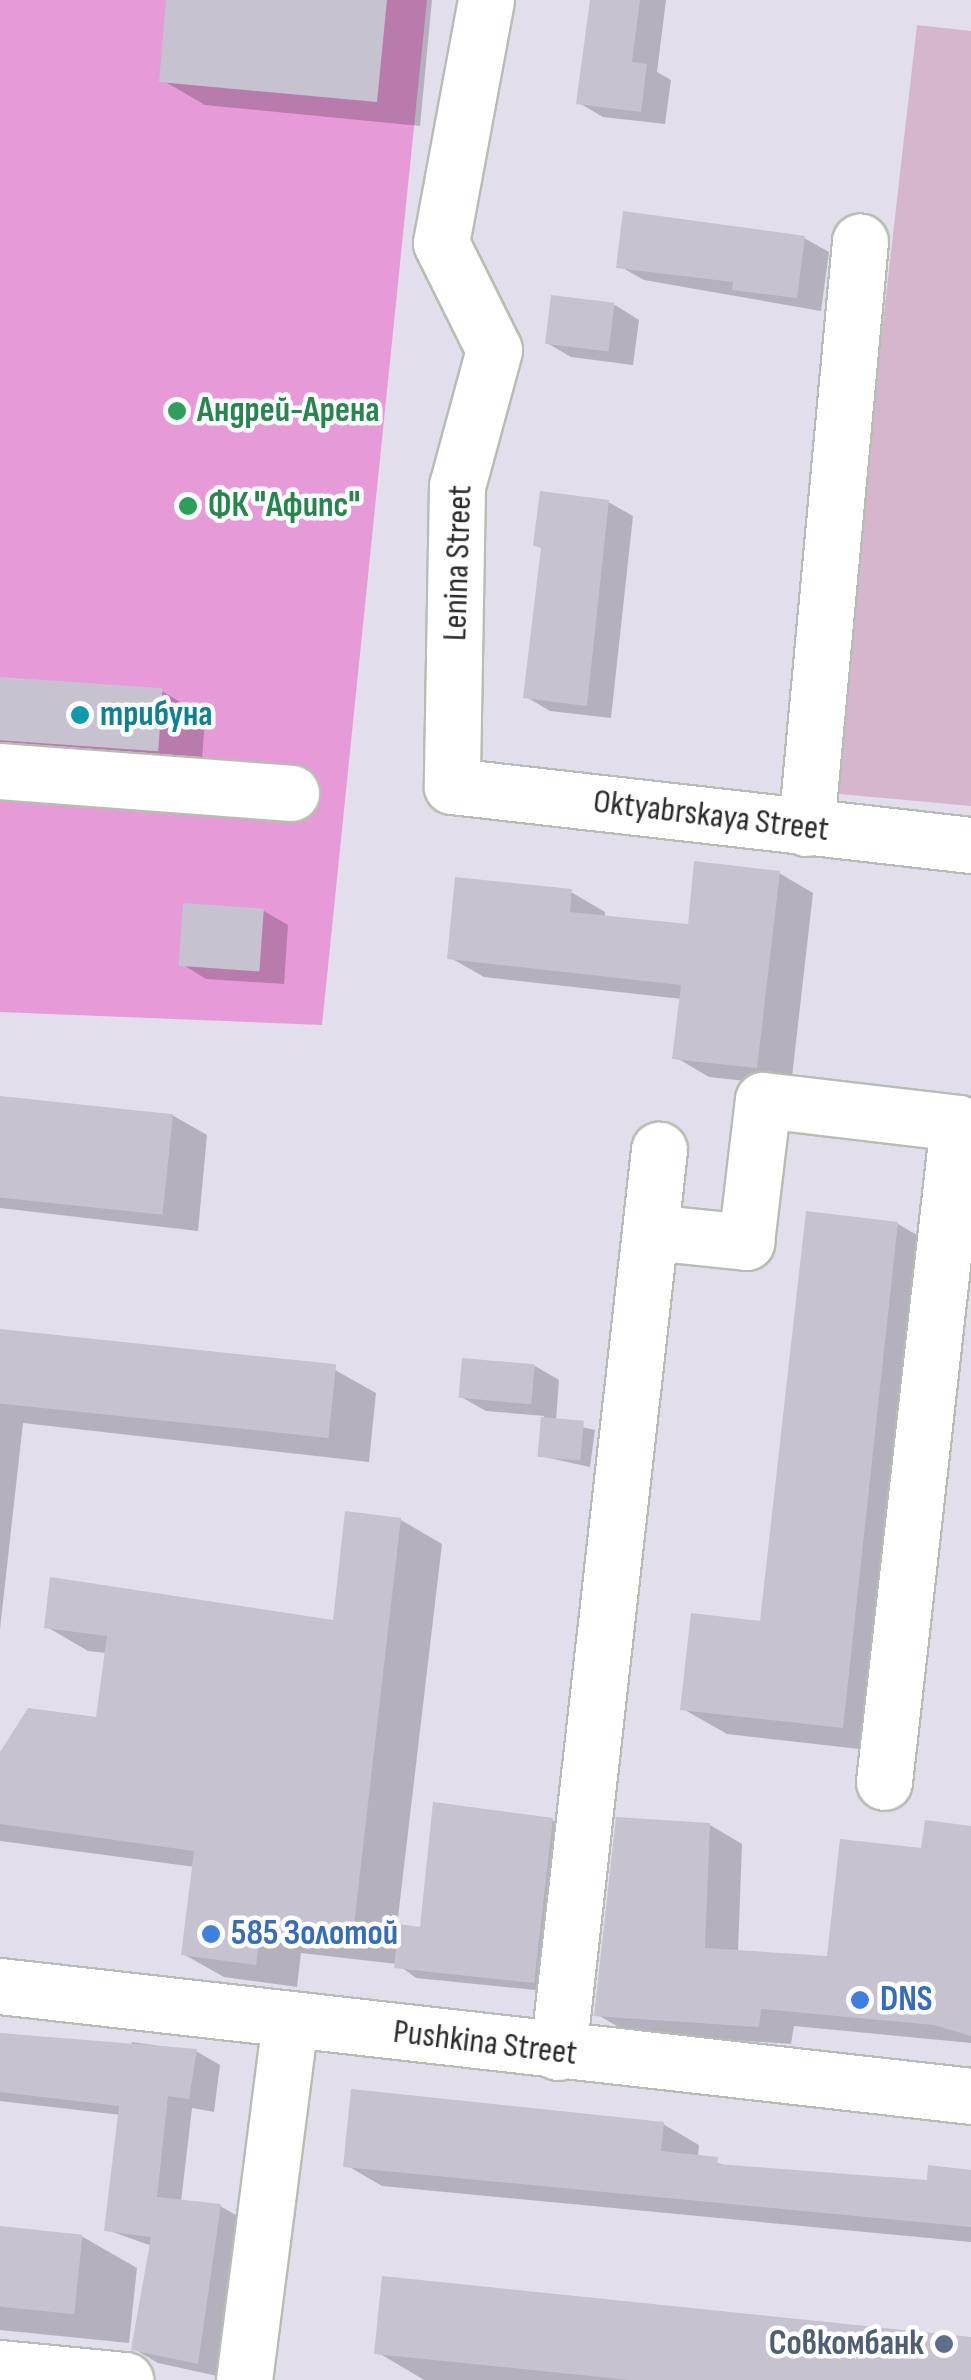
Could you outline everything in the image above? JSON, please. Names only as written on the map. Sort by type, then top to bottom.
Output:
[{"type":"street","name":"Lenina Street","points":[[452,786],[458,486],[494,350],[441,243],[486,0]]},
{"type":"street","points":[[806,828],[860,241]]},
{"type":"street","points":[[0,771],[292,793]]},
{"type":"street","name":"Oktyabrskaya Street","points":[[452,786],[971,845]]},
{"type":"street","points":[[650,1232],[746,1242],[762,1100],[958,1122],[884,1782]]},
{"type":"street","points":[[558,2052],[659,1150]]},
{"type":"street","name":"Pushkina Street","points":[[0,1986],[971,2096]]},
{"type":"street","points":[[244,2380],[290,2019]]},
{"type":"street","points":[[0,2368],[106,2379]]},
{"type":"shaded area","name":"ФК \"Афипс\"","points":[[0,0],[427,0],[322,1025],[0,1012]]},
{"type":"shaded area","points":[[917,25],[971,31],[971,806],[829,793]]},
{"type":"building","points":[[166,0],[387,0],[377,102],[159,82]]},
{"type":"building","points":[[590,0],[640,0],[632,62],[647,64],[641,112],[576,104]]},
{"type":"building","points":[[623,211],[805,236],[797,298],[732,290],[733,282],[616,268]]},
{"type":"building","points":[[551,295],[615,303],[609,351],[545,344]]},
{"type":"building","points":[[540,491],[609,500],[587,706],[523,698],[541,547],[533,546]]},
{"type":"building","name":"трибуна","points":[[0,677],[163,688],[158,751],[0,740]]},
{"type":"building","points":[[694,861],[780,871],[757,1068],[672,1059],[681,985],[447,959],[455,877],[572,889],[570,912],[688,924]]},
{"type":"building","points":[[183,903],[264,909],[259,971],[179,966]]},
{"type":"building","points":[[0,1096],[173,1114],[162,1215],[0,1198]]},
{"type":"building","points":[[806,1211],[898,1222],[843,1728],[680,1710],[691,1613],[760,1621]]},
{"type":"building","points":[[0,1329],[336,1364],[328,1438],[0,1403]]},
{"type":"building","points":[[462,1358],[535,1364],[531,1404],[459,1398]]},
{"type":"building","points":[[541,1417],[584,1421],[580,1461],[538,1457]]},
{"type":"building","points":[[345,1511],[401,1518],[352,1942],[261,1931],[256,1965],[181,1955],[194,1851],[0,1824],[0,1752],[28,1708],[96,1717],[107,1636],[44,1628],[50,1577],[333,1620]]},
{"type":"building","points":[[433,1802],[553,1818],[534,1983],[394,1968],[399,1924],[420,1927]]},
{"type":"building","points":[[616,1817],[710,1823],[705,1948],[827,1956],[840,1839],[921,1848],[925,1820],[971,1826],[971,2036],[934,2025],[761,2009],[759,2027],[594,2016]]},
{"type":"building","points":[[0,2033],[197,2049],[189,2099],[168,2096],[157,2197],[221,2204],[198,2364],[131,2350],[151,2237],[104,2231],[119,2106],[0,2092]]},
{"type":"building","points":[[351,2089],[664,2122],[661,2151],[718,2157],[717,2164],[927,2180],[928,2165],[971,2170],[971,2227],[343,2167]]},
{"type":"building","points":[[0,2226],[83,2235],[74,2314],[0,2306]]},
{"type":"building","points":[[382,2276],[971,2337],[971,2380],[630,2380],[374,2354]]},
{"type":"place","name":"Андрей-Арена","points":[[177,411]]},
{"type":"place","name":"ФК \"Афипс\"","points":[[188,506]]},
{"type":"place","name":"трибуна","points":[[80,715]]},
{"type":"place","name":"585 Золотой","points":[[211,1934]]},
{"type":"place","name":"DNS","points":[[860,2000]]},
{"type":"place","name":"Совкомбанк","points":[[944,2344]]}]
